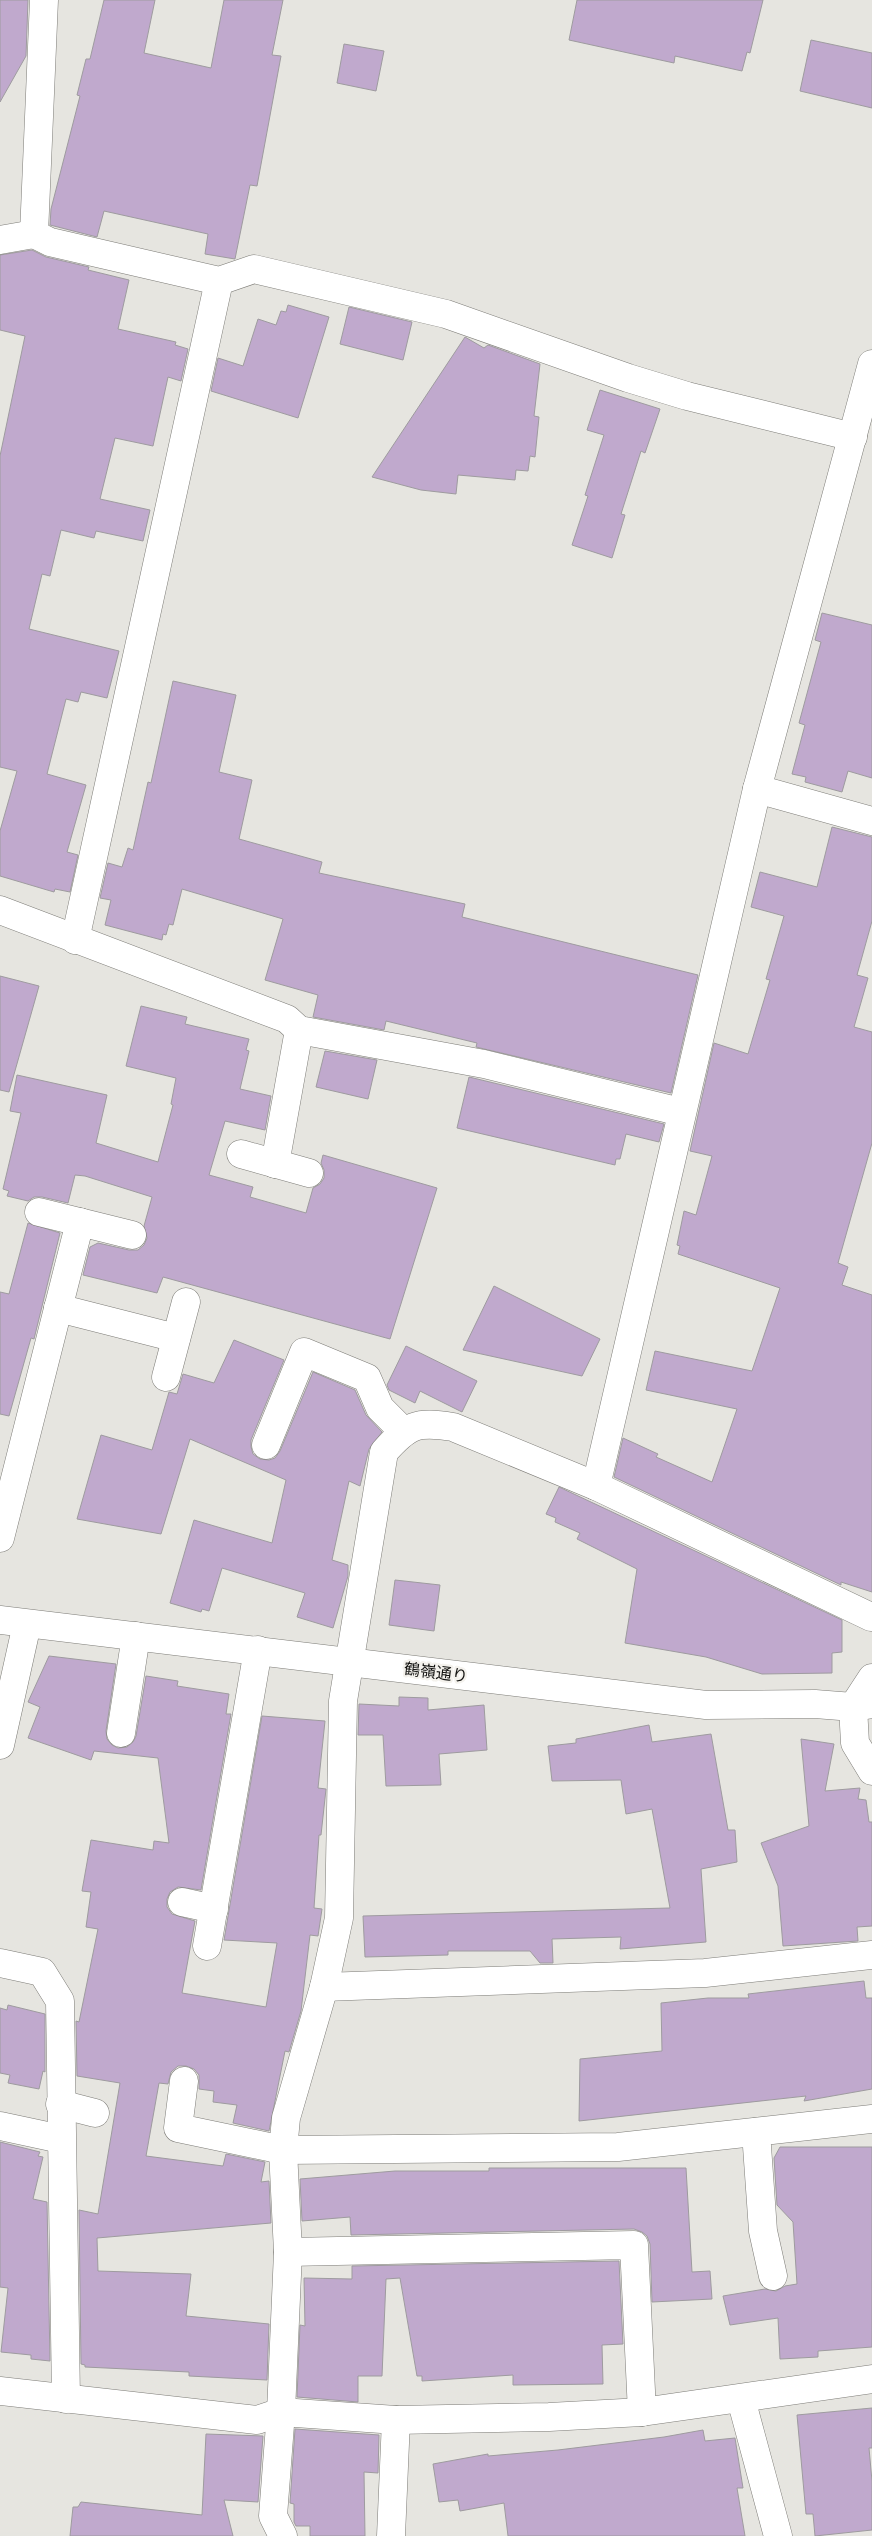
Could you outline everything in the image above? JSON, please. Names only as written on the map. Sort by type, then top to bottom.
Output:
[{"type":"street","points":[[34,234],[44,0]]},
{"type":"street","points":[[0,240],[34,234],[50,242],[219,281],[254,269],[446,314],[628,378],[687,396],[853,437]]},
{"type":"street","points":[[75,940],[219,281]]},
{"type":"street","points":[[596,1486],[757,789],[872,364]]},
{"type":"street","points":[[757,789],[872,820]]},
{"type":"street","points":[[0,910],[287,1019],[299,1030],[484,1064],[681,1112]]},
{"type":"street","points":[[275,1164],[299,1030]]},
{"type":"street","points":[[241,1154],[309,1173]]},
{"type":"street","points":[[39,1212],[132,1235]]},
{"type":"street","points":[[0,1538],[80,1222]]},
{"type":"street","points":[[166,1376],[186,1302]]},
{"type":"street","points":[[58,1308],[176,1338]]},
{"type":"street","points":[[266,1445],[304,1352],[367,1378],[380,1408],[403,1431]]},
{"type":"street","points":[[283,2536],[273,2516],[281,2412],[288,2252],[283,2150],[286,2118],[324,1987],[340,1918],[343,1700],[384,1452],[403,1431],[430,1423],[453,1426],[596,1486],[872,1617],[872,1632]]},
{"type":"street","name":"鶴嶺通り","points":[[0,1620],[706,1706],[815,1704],[862,1706]]},
{"type":"street","points":[[0,1745],[27,1624]]},
{"type":"street","points":[[122,1733],[136,1636]]},
{"type":"street","points":[[208,1946],[258,1650]]},
{"type":"street","points":[[872,1678],[862,1706],[855,1742],[872,1771]]},
{"type":"street","points":[[182,1902],[214,1908]]},
{"type":"street","points":[[324,1987],[705,1973],[872,1955]]},
{"type":"street","points":[[0,1963],[42,1972],[60,2000],[60,2104],[66,2399]]},
{"type":"street","points":[[184,2081],[178,2128],[283,2150],[618,2147],[872,2118]]},
{"type":"street","points":[[60,2104],[95,2114]]},
{"type":"street","points":[[0,2126],[61,2139]]},
{"type":"street","points":[[756,2132],[763,2231],[773,2276]]},
{"type":"street","points":[[288,2252],[634,2245],[642,2412]]},
{"type":"street","points":[[0,2391],[256,2420],[281,2412],[396,2420],[549,2417],[642,2412],[872,2379]]},
{"type":"street","points":[[740,2399],[778,2536]]},
{"type":"street","points":[[390,2536],[396,2420]]},
{"type":"building","points":[[0,0],[28,0],[26,56],[0,102]]},
{"type":"building","points":[[104,0],[155,0],[144,53],[211,68],[224,0],[283,0],[272,55],[281,56],[257,186],[250,185],[235,259],[205,254],[208,234],[104,211],[97,237],[50,225],[51,209],[80,96],[77,95],[86,59],[90,59]]},
{"type":"building","points":[[577,0],[763,0],[750,53],[747,52],[742,71],[675,56],[674,63],[569,40]]},
{"type":"building","points":[[811,40],[872,53],[872,108],[800,91]]},
{"type":"building","points":[[344,44],[384,51],[376,91],[337,83]]},
{"type":"building","points":[[32,250],[46,257],[89,267],[88,270],[129,280],[118,329],[176,342],[175,345],[188,349],[181,381],[168,377],[153,446],[115,438],[100,499],[150,510],[143,541],[96,531],[94,538],[61,530],[50,576],[42,574],[29,629],[119,651],[107,698],[81,692],[78,702],[66,699],[47,774],[86,785],[67,852],[78,855],[70,892],[55,889],[54,892],[0,876],[0,831],[17,771],[0,767],[0,456],[25,336],[0,330],[0,255]]},
{"type":"building","points":[[288,305],[329,317],[298,418],[211,391],[218,358],[243,366],[258,319],[276,325],[281,311],[286,312]]},
{"type":"building","points":[[349,307],[412,322],[403,360],[340,344]]},
{"type":"building","points":[[465,337],[484,348],[488,345],[540,364],[534,416],[539,417],[535,457],[530,456],[528,471],[516,470],[515,480],[458,475],[456,494],[421,490],[372,477]]},
{"type":"building","points":[[600,390],[660,409],[645,453],[641,451],[621,514],[625,515],[612,558],[572,545],[588,496],[585,495],[604,435],[587,430]]},
{"type":"building","points":[[822,613],[872,625],[872,778],[848,771],[842,792],[805,782],[806,777],[792,774],[805,725],[799,723],[821,642],[815,640]]},
{"type":"building","points":[[173,681],[236,695],[219,772],[252,780],[239,839],[322,862],[319,873],[465,904],[462,917],[698,975],[671,1093],[476,1047],[477,1043],[386,1021],[384,1030],[313,1017],[318,995],[265,980],[283,919],[182,889],[173,925],[169,924],[166,935],[163,934],[162,940],[105,925],[111,900],[100,898],[108,863],[122,867],[128,848],[133,850],[148,782],[151,783]]},
{"type":"building","points":[[832,827],[872,837],[872,921],[857,975],[868,978],[854,1027],[872,1032],[872,1143],[838,1263],[848,1267],[842,1285],[872,1295],[872,1592],[841,1582],[841,1585],[614,1477],[623,1438],[658,1454],[656,1457],[712,1482],[737,1409],[646,1390],[655,1351],[752,1371],[780,1288],[678,1254],[680,1246],[677,1245],[684,1211],[696,1215],[712,1156],[690,1151],[714,1043],[748,1054],[770,980],[766,979],[784,916],[751,907],[760,872],[817,887]]},
{"type":"building","points":[[0,976],[39,986],[9,1092],[0,1090]]},
{"type":"building","points":[[141,1006],[187,1017],[185,1024],[249,1039],[246,1050],[249,1051],[240,1089],[271,1096],[265,1130],[225,1121],[209,1175],[253,1187],[250,1197],[306,1213],[313,1188],[320,1184],[324,1178],[324,1170],[321,1163],[323,1155],[437,1188],[390,1339],[163,1277],[157,1293],[83,1275],[90,1247],[98,1243],[129,1250],[138,1250],[144,1245],[147,1238],[144,1226],[152,1197],[85,1176],[75,1175],[68,1203],[42,1197],[34,1197],[28,1201],[7,1196],[9,1191],[3,1189],[21,1113],[10,1111],[17,1075],[107,1095],[96,1143],[158,1162],[173,1105],[171,1104],[176,1078],[126,1066]]},
{"type":"building","points":[[325,1051],[377,1060],[368,1099],[316,1087]]},
{"type":"building","points":[[469,1077],[664,1124],[659,1142],[626,1134],[620,1159],[616,1159],[615,1165],[457,1128]]},
{"type":"building","points":[[28,1223],[60,1233],[34,1339],[31,1338],[9,1416],[0,1414],[0,1292],[9,1294]]},
{"type":"building","points":[[494,1286],[600,1339],[582,1376],[463,1350]]},
{"type":"building","points":[[234,1340],[284,1360],[251,1440],[253,1454],[260,1459],[269,1460],[275,1458],[280,1451],[313,1372],[355,1390],[366,1415],[382,1432],[369,1449],[360,1486],[349,1481],[332,1560],[348,1565],[348,1576],[333,1628],[297,1617],[305,1593],[222,1568],[209,1611],[202,1609],[201,1612],[170,1603],[194,1520],[272,1543],[286,1480],[190,1439],[161,1534],[77,1519],[101,1435],[152,1450],[169,1392],[177,1394],[183,1374],[214,1383]]},
{"type":"building","points":[[406,1346],[477,1381],[462,1412],[420,1391],[415,1403],[389,1390],[387,1385]]},
{"type":"building","points":[[559,1487],[842,1620],[842,1652],[832,1653],[832,1673],[762,1674],[706,1657],[625,1643],[637,1569],[577,1539],[580,1533],[555,1522],[556,1518],[546,1514]]},
{"type":"building","points":[[395,1580],[440,1585],[434,1631],[389,1625]]},
{"type":"building","points":[[49,1656],[116,1664],[106,1731],[107,1739],[118,1748],[127,1747],[136,1736],[146,1676],[178,1681],[177,1686],[229,1694],[226,1714],[231,1714],[201,1890],[178,1887],[170,1892],[167,1899],[167,1907],[172,1914],[195,1921],[182,1993],[266,2007],[277,1943],[224,1940],[262,1716],[325,1721],[318,1788],[326,1789],[321,1835],[319,1835],[314,1908],[322,1909],[318,1936],[310,1935],[301,2011],[289,2052],[285,2051],[269,2131],[233,2123],[237,2105],[213,2102],[214,2091],[199,2089],[199,2075],[194,2069],[178,2066],[171,2072],[168,2084],[159,2083],[146,2156],[223,2166],[226,2154],[265,2162],[261,2182],[269,2181],[271,2223],[97,2238],[98,2271],[191,2274],[186,2316],[269,2324],[267,2380],[189,2376],[189,2372],[85,2367],[85,2365],[81,2364],[79,2210],[98,2214],[120,2083],[77,2076],[76,2021],[79,2022],[98,1929],[86,1927],[91,1892],[82,1891],[91,1840],[153,1850],[154,1841],[169,1843],[158,1758],[94,1751],[91,1760],[28,1738],[40,1707],[28,1702]]},
{"type":"building","points":[[399,1697],[428,1698],[428,1710],[484,1705],[487,1750],[439,1754],[441,1785],[386,1786],[383,1735],[358,1735],[359,1704],[399,1706]]},
{"type":"building","points":[[649,1725],[652,1742],[711,1734],[728,1830],[735,1830],[737,1862],[701,1869],[706,1942],[620,1949],[621,1937],[552,1939],[553,1963],[540,1963],[530,1951],[448,1951],[448,1955],[365,1957],[363,1916],[670,1908],[652,1809],[626,1814],[621,1780],[552,1781],[548,1746],[576,1743],[576,1739]]},
{"type":"building","points":[[801,1739],[834,1744],[825,1791],[860,1788],[858,1799],[866,1800],[869,1822],[872,1822],[872,1926],[857,1927],[858,1941],[783,1946],[778,1886],[761,1843],[809,1826]]},
{"type":"building","points":[[864,1981],[866,1998],[872,1998],[872,2089],[804,2101],[806,2096],[579,2121],[580,2059],[662,2051],[661,2003],[708,1998],[749,1998],[748,1994]]},
{"type":"building","points":[[8,2005],[45,2014],[45,2072],[43,2071],[39,2089],[8,2083],[10,2075],[0,2073],[0,2008],[7,2010]]},
{"type":"building","points":[[0,2142],[40,2152],[38,2156],[43,2157],[33,2199],[47,2202],[50,2361],[31,2359],[31,2355],[1,2352],[8,2288],[0,2287]]},
{"type":"building","points":[[780,2147],[872,2147],[872,2347],[818,2351],[818,2357],[780,2359],[778,2318],[730,2325],[723,2296],[765,2289],[776,2291],[785,2286],[797,2284],[793,2222],[777,2205],[774,2158]]},
{"type":"building","points":[[489,2168],[686,2168],[692,2272],[710,2271],[712,2299],[652,2302],[650,2244],[647,2236],[634,2229],[351,2235],[350,2217],[302,2221],[300,2179],[395,2171],[489,2171]]},
{"type":"building","points":[[619,2261],[623,2344],[602,2345],[603,2384],[513,2385],[513,2375],[422,2381],[422,2376],[417,2376],[400,2278],[386,2279],[382,2376],[358,2376],[358,2402],[297,2397],[300,2325],[305,2326],[304,2278],[352,2279],[352,2266]]},
{"type":"building","points":[[872,2408],[872,2448],[869,2448],[872,2481],[872,2530],[815,2536],[813,2514],[806,2514],[797,2415]]},
{"type":"building","points":[[295,2429],[379,2435],[378,2473],[364,2472],[365,2536],[310,2536],[310,2526],[296,2526],[294,2522],[294,2504],[290,2503]]},
{"type":"building","points":[[703,2430],[705,2441],[735,2438],[743,2488],[737,2488],[745,2536],[508,2536],[504,2503],[460,2511],[458,2500],[439,2502],[433,2464],[488,2454],[488,2456],[558,2450],[664,2437]]},
{"type":"building","points":[[206,2434],[263,2436],[258,2502],[224,2500],[233,2536],[70,2536],[73,2507],[78,2507],[81,2502],[202,2515]]}]
